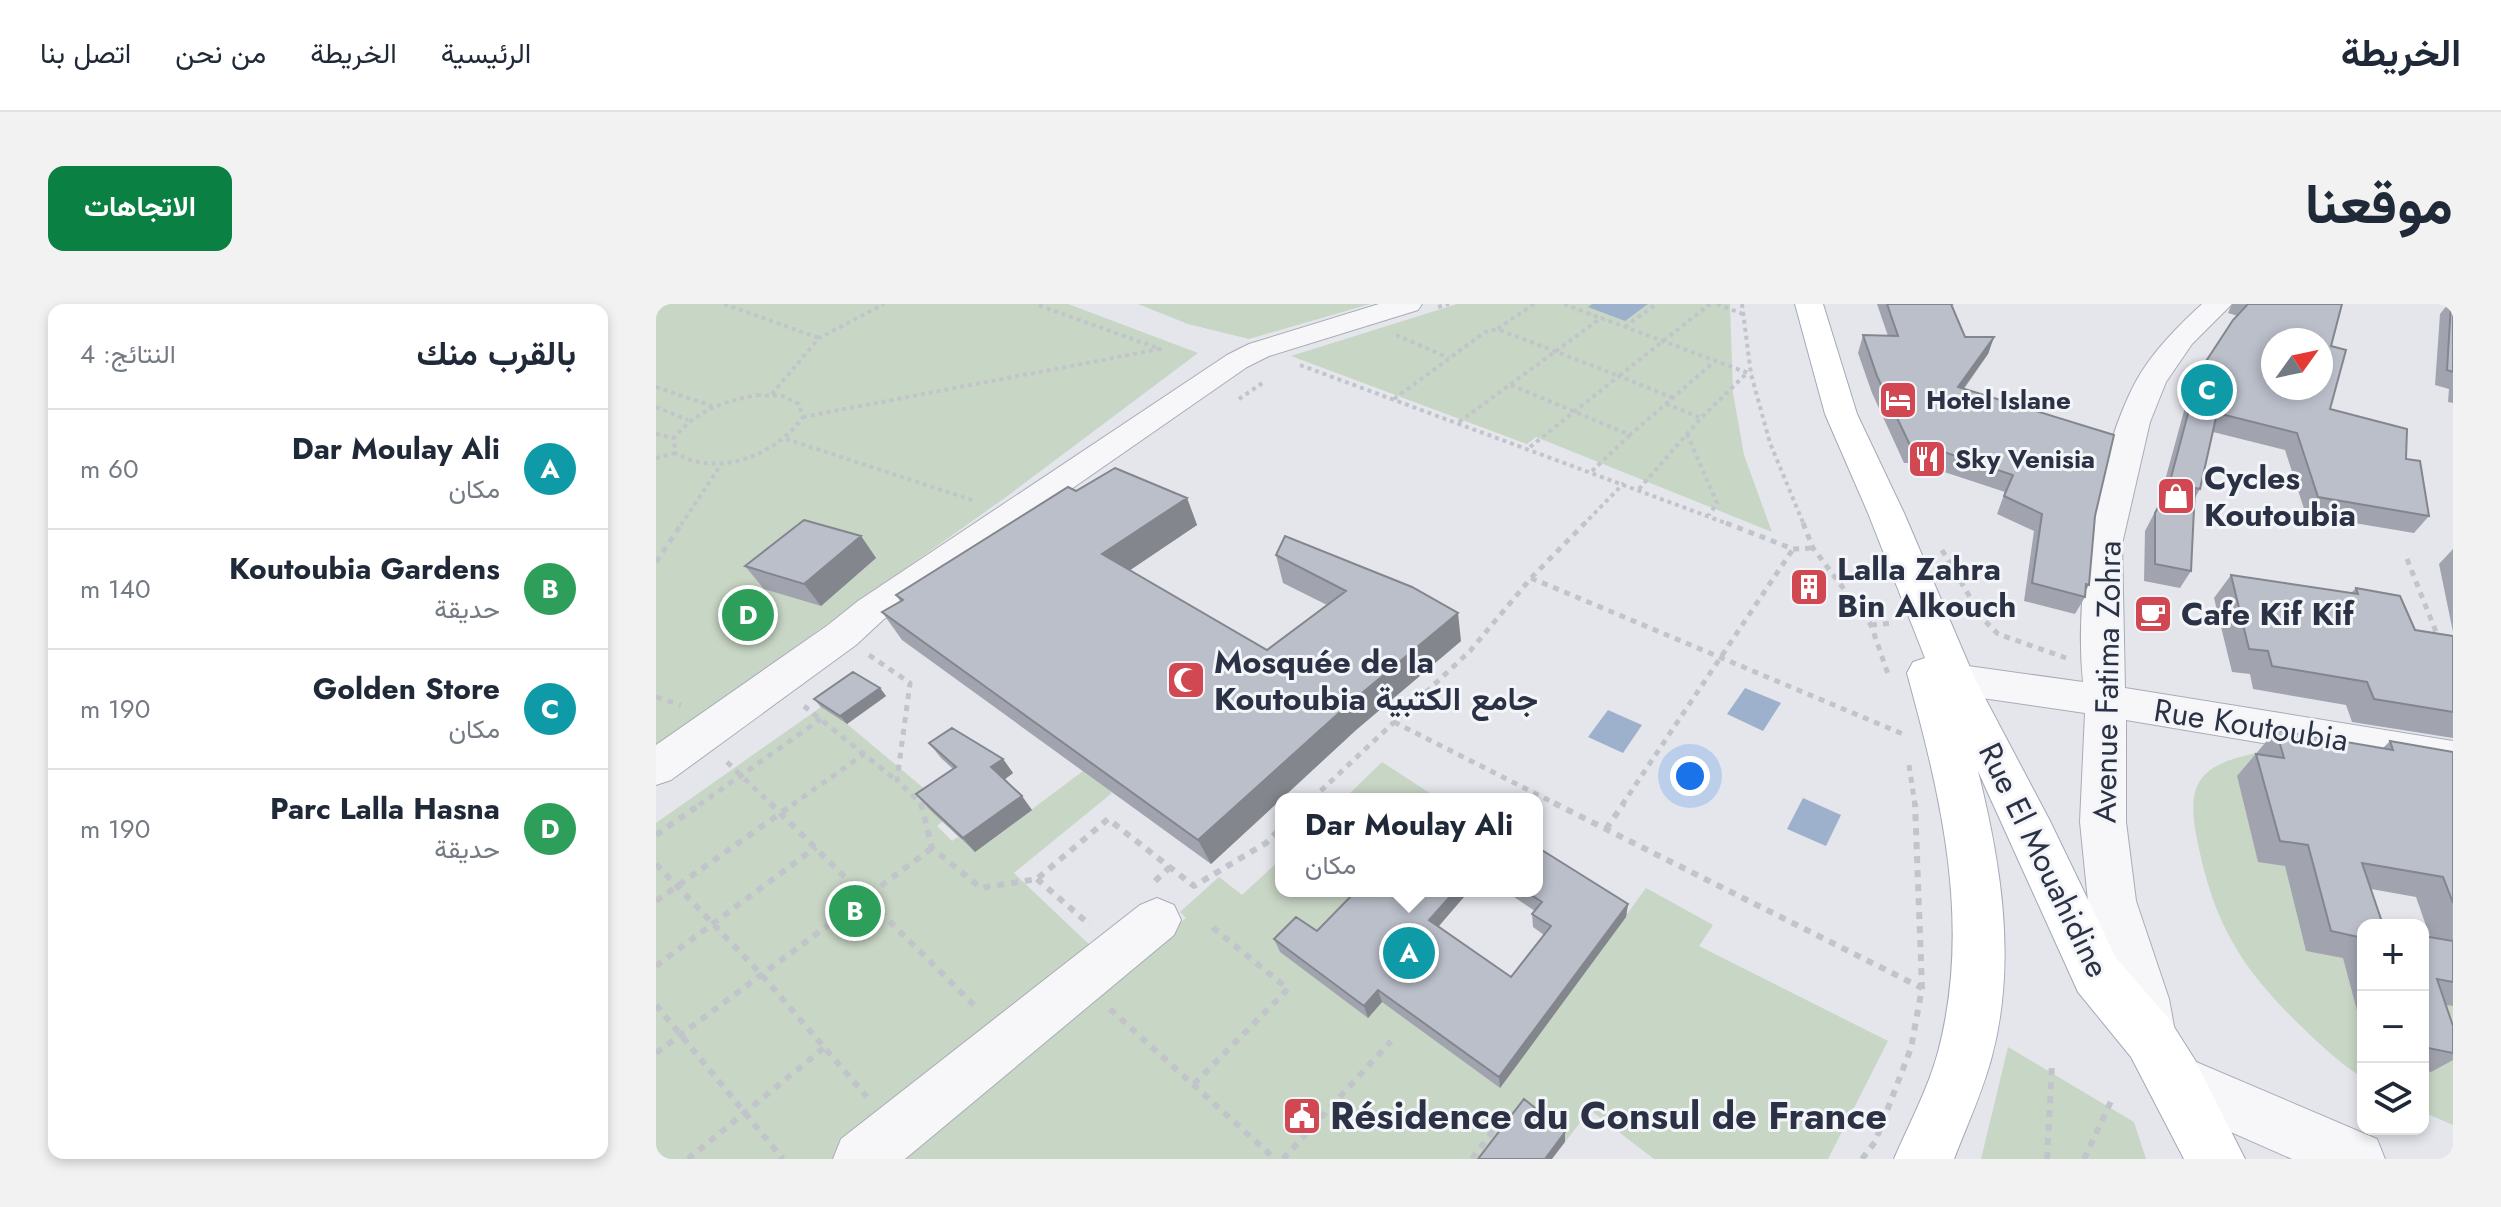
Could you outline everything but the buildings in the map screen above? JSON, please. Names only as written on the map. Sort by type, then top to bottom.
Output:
[{"type":"main road","points":[[1784,304],[1790,336],[1820,429],[1924,661],[1961,784],[1980,913],[1973,1015],[1956,1086],[1924,1159]]},
{"type":"main road","name":"Rue El Mouahidine","points":[[1809,304],[1841,414],[1898,540],[1954,679],[2033,835],[2097,975],[2162,1059],[2215,1159]]},
{"type":"street","points":[[656,768],[842,635],[871,610],[1199,385],[1259,350],[1408,304]]},
{"type":"street","name":"Avenue Fatima Zohra","points":[[2162,1059],[2112,901],[2103,822],[2106,701],[2102,669],[2104,544],[2134,422],[2151,382],[2182,338],[2218,304]]},
{"type":"street","name":"Rue Koutoubia","points":[[1954,679],[2453,758]]},
{"type":"street","points":[[861,1159],[1157,920]]},
{"type":"street","points":[[2162,1059],[2357,1159]]},
{"type":"path","points":[[724,304],[819,338]]},
{"type":"path","points":[[771,395],[819,338],[884,304]]},
{"type":"path","points":[[803,417],[1160,349],[1035,304]]},
{"type":"path","points":[[1393,400],[1485,332],[1497,329],[1534,304]]},
{"type":"path","points":[[1564,304],[1749,374]]},
{"type":"path","points":[[1577,308],[1583,304]]},
{"type":"path","points":[[1625,327],[1656,304]]},
{"type":"path","points":[[1529,448],[1710,304]]},
{"type":"path","points":[[1717,304],[1743,314]]},
{"type":"path","points":[[1742,304],[1749,374],[1770,443],[1813,548],[1871,625],[1893,690]]},
{"type":"path","points":[[1458,423],[1601,318]]},
{"type":"path","points":[[1497,329],[1673,398]]},
{"type":"path","points":[[1391,333],[1449,358]]},
{"type":"path","points":[[1259,350],[1592,471],[1793,549],[1813,548]]},
{"type":"path","points":[[1592,471],[1714,362]]},
{"type":"path","points":[[1639,489],[1701,418],[1749,374]]},
{"type":"path","points":[[1510,385],[1630,435]]},
{"type":"path","points":[[656,387],[713,407]]},
{"type":"path","points":[[656,458],[675,453],[692,462],[722,463],[750,456],[786,439],[798,428],[803,410],[793,399],[771,395],[743,397],[713,407],[688,420],[674,438],[675,453]]},
{"type":"path","points":[[1666,404],[1701,418]]},
{"type":"path","points":[[656,407],[688,420]]},
{"type":"path","points":[[656,434],[674,438]]},
{"type":"path","points":[[1687,434],[1717,503],[1709,515]]},
{"type":"path","points":[[786,439],[1012,516]]},
{"type":"path","points":[[656,562],[722,463]]},
{"type":"path","points":[[1318,793],[1470,651],[1531,578],[1624,483]]},
{"type":"path","points":[[1606,829],[1793,549]]},
{"type":"path","points":[[1942,550],[1983,619],[1998,634],[2072,660]]},
{"type":"path","points":[[2407,559],[2440,642]]},
{"type":"path","points":[[1531,578],[1903,734]]},
{"type":"path","points":[[842,635],[910,683],[897,780]]},
{"type":"path","points":[[798,700],[922,804],[932,848],[981,888],[1037,879],[1108,819],[1194,886],[1266,843],[1275,834]]},
{"type":"path","points":[[656,835],[821,719]]},
{"type":"path","points":[[1394,722],[1535,793]]},
{"type":"path","points":[[1902,724],[1906,748]]},
{"type":"path","points":[[656,901],[864,754]]},
{"type":"path","points":[[720,755],[1010,1039]]},
{"type":"path","points":[[1862,1159],[1875,1142],[1911,1048],[1922,988],[1917,816],[1908,761]]},
{"type":"path","points":[[1543,797],[1922,988]]},
{"type":"path","points":[[656,966],[816,847]]},
{"type":"path","points":[[656,1053],[932,848]]},
{"type":"path","points":[[656,864],[761,974],[869,1099]]},
{"type":"path","points":[[1194,1084],[1288,989],[1212,927]]},
{"type":"path","points":[[656,1005],[783,1159]]},
{"type":"path","points":[[1107,1005],[1275,1159]]},
{"type":"path","points":[[1283,1159],[1391,1041]]},
{"type":"path","points":[[688,1159],[825,1047]]},
{"type":"path","points":[[2047,1159],[2052,1064]]},
{"type":"path","points":[[2084,1159],[2112,1099]]},
{"type":"path","points":[[1472,1159],[1496,1127]]},
{"type":"green space","points":[[656,304],[1068,304],[1198,353],[1006,497],[656,746]]},
{"type":"green space","points":[[1138,304],[1370,304],[1249,339],[1188,324]]},
{"type":"green space","points":[[1457,304],[1730,304],[1733,393],[1744,455],[1772,532],[1536,437],[1527,444],[1291,356]]},
{"type":"green space","points":[[821,707],[847,724],[939,801],[943,821],[937,826],[952,841],[958,837],[975,852],[1083,771],[1109,790],[1112,793],[1014,873],[1096,951],[834,1159],[656,1159],[656,823]]},
{"type":"green space","points":[[2256,753],[2264,780],[2237,776],[2258,861],[2285,866],[2345,959],[2357,1008],[2357,1074],[2316,1041],[2264,987],[2235,947],[2214,902],[2195,828],[2195,795],[2207,773],[2235,758]]},
{"type":"green space","points":[[1382,762],[1430,793],[1350,793]]},
{"type":"green space","points":[[1275,865],[1275,897],[1437,897],[1342,972],[1500,1088],[1646,888],[1713,925],[1699,946],[1888,1041],[1828,1159],[1654,1159],[1590,1110],[1565,1142],[1525,1110],[1487,1159],[895,1159],[1186,918],[1180,912],[1219,877],[1242,895]]},
{"type":"green space","points":[[2429,1001],[2453,1006],[2453,1125],[2429,1115]]},
{"type":"green space","points":[[2008,1047],[2134,1122],[2146,1159],[1981,1159]]},
{"type":"water","points":[[1592,304],[1648,304],[1625,321],[1588,307]]},
{"type":"water","points":[[1745,688],[1781,703],[1763,731],[1727,714]]},
{"type":"water","points":[[1608,710],[1642,725],[1623,753],[1588,737]]},
{"type":"water","points":[[1803,798],[1841,815],[1826,846],[1787,829]]},
{"type":"place","name":"Golden Store","points":[[2207,390]]},
{"type":"place","name":"Hotel Islane","points":[[1898,400]]},
{"type":"place","name":"Sky Venisia","points":[[1927,459]]},
{"type":"place","name":"Cycles Koutoubia","points":[[2176,496]]},
{"type":"place","name":"Lalla Zahra Bin Alkouch","points":[[1809,587]]},
{"type":"place","name":"Cafe Kif Kif","points":[[2153,614]]},
{"type":"place","name":"Parc Lalla Hasna","points":[[748,615]]},
{"type":"place","name":"Mosquée de la Koutoubia جامع الكتبية","points":[[1186,680]]},
{"type":"place","name":"Koutoubia Gardens","points":[[855,911]]},
{"type":"place","name":"Dar Moulay Ali","points":[[1409,953]]},
{"type":"place","name":"Résidence du Consul de France","points":[[1302,1116]]}]
